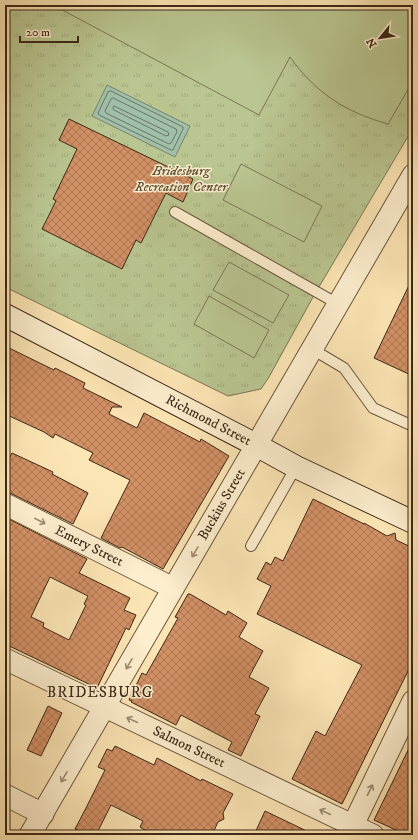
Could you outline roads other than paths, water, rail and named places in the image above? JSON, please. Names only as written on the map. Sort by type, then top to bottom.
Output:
[{"type":"main road","name":"Richmond Street","points":[[5,315],[256,445],[296,468],[413,522]]},
{"type":"street","name":"Buckius Street","points":[[30,835],[413,175]]},
{"type":"street","name":"Emery Street","points":[[5,504],[174,588]]},
{"type":"street","name":"Salmon Street","points":[[5,659],[373,835]]},
{"type":"street","points":[[353,825],[413,701]]},
{"type":"street","points":[[5,796],[43,814]]},
{"type":"lane","points":[[175,212],[338,304]]},
{"type":"lane","points":[[312,350],[344,368],[373,408],[413,426]]},
{"type":"lane","points":[[251,546],[296,468]]},
{"type":"water","points":[[107,85],[190,126],[175,157],[92,116]]},
{"type":"district","name":"BRIDESBURG","points":[[100,692]]},
{"type":"park label","name":"Bridesburg Recreation Center","points":[[181,180]]}]
